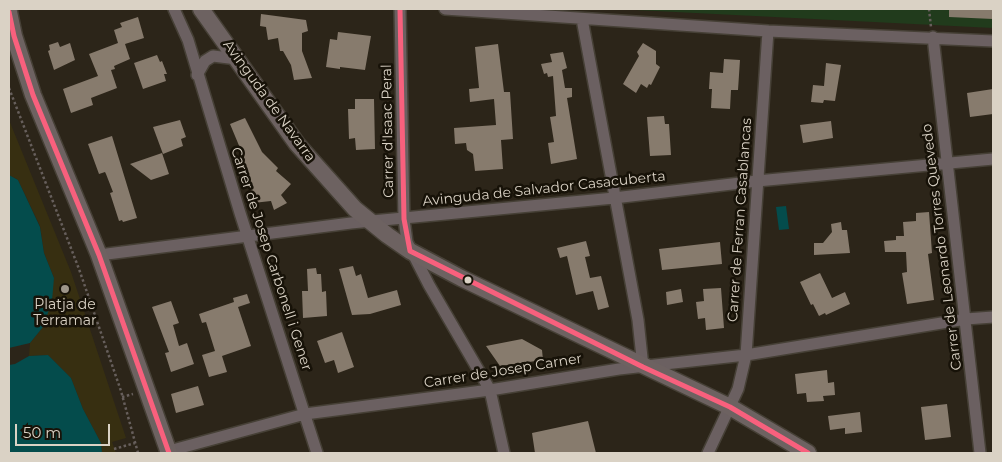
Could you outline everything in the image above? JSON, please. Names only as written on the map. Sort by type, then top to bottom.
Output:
[{"type":"street","name":"Carrer de Josep Carbonell i Gener","points":[[174,9],[188,40],[317,453]]},
{"type":"street","name":"Avinguda de Navarra","points":[[201,9],[297,144],[342,196],[370,222],[410,251],[642,367],[730,407],[808,453]]},
{"type":"street","name":"Carrer d'Isaac Peral","points":[[400,9],[404,219],[410,251],[490,390],[504,453]]},
{"type":"street","points":[[445,9],[768,31],[993,41]]},
{"type":"street","points":[[9,12],[14,36],[33,95],[99,255],[169,452]]},
{"type":"street","points":[[582,19],[638,320],[642,367]]},
{"type":"street","name":"Carrer de Ferran Casablancas","points":[[708,453],[738,389],[746,355],[768,31]]},
{"type":"street","name":"Carrer de Leonardo Torres Quevedo","points":[[933,37],[980,453]]},
{"type":"street","points":[[198,75],[205,61],[213,56],[237,59]]},
{"type":"street","name":"Avinguda de Salvador Casacuberta","points":[[99,255],[370,222],[614,198],[757,181],[993,160]]},
{"type":"street","name":"Carrer de Josep Carner","points":[[169,452],[306,414],[490,390],[619,369],[746,355],[966,319],[993,317]]},
{"type":"path","points":[[929,9],[933,37]]},
{"type":"path","points":[[9,88],[79,270],[122,397],[138,453]]},
{"type":"path","points":[[122,397],[139,392]]},
{"type":"path","points":[[114,449],[135,443]]},
{"type":"green space","points":[[616,9],[993,9],[993,28],[814,19]]},
{"type":"sand","name":"Platja de Terramar","points":[[9,120],[71,272],[126,438],[112,442],[116,453],[102,453],[101,443],[83,409],[71,378],[48,355],[29,356],[30,343],[43,327],[54,278],[44,253],[40,226],[18,180],[9,175]]},
{"type":"water","points":[[9,175],[18,180],[40,227],[44,253],[54,278],[52,301],[43,327],[30,343],[9,348]]},
{"type":"water","points":[[786,206],[789,229],[779,230],[776,207]]},
{"type":"water","points":[[48,355],[71,378],[83,409],[101,443],[102,453],[9,453],[9,365],[15,364],[29,356]]},
{"type":"building","points":[[949,9],[993,9],[993,19],[949,17]]},
{"type":"building","points":[[261,14],[306,20],[308,31],[302,33],[302,51],[312,78],[294,80],[291,65],[283,51],[280,51],[278,38],[268,40],[266,27],[260,26]]},
{"type":"building","points":[[138,17],[144,38],[125,44],[130,59],[114,66],[115,69],[111,70],[117,88],[91,98],[93,105],[71,113],[63,89],[98,76],[89,54],[118,43],[114,30],[122,27],[120,23]]},
{"type":"building","points":[[338,32],[371,36],[365,70],[326,67],[330,39],[337,40]]},
{"type":"building","points":[[58,42],[60,47],[70,43],[75,60],[54,70],[48,51],[50,50],[49,45]]},
{"type":"building","points":[[643,43],[656,51],[656,64],[660,67],[651,85],[649,84],[647,88],[641,84],[636,93],[623,84],[639,56],[637,52]]},
{"type":"building","points":[[498,44],[504,92],[510,92],[513,139],[501,140],[503,169],[475,171],[473,154],[467,150],[466,143],[455,144],[454,128],[496,125],[494,99],[470,102],[469,89],[479,88],[475,47]]},
{"type":"building","points":[[563,52],[567,68],[562,70],[565,88],[572,88],[572,97],[567,98],[577,159],[551,164],[548,143],[554,142],[550,117],[556,116],[553,76],[548,77],[547,73],[544,74],[541,64],[552,62],[550,54]]},
{"type":"building","points":[[157,55],[160,62],[162,61],[167,74],[164,74],[166,81],[143,89],[134,63]]},
{"type":"building","points":[[724,59],[740,60],[738,90],[731,90],[730,109],[711,108],[712,89],[709,89],[710,72],[723,73]]},
{"type":"building","points":[[826,63],[841,65],[835,101],[811,102],[813,85],[824,86]]},
{"type":"building","points":[[993,89],[993,114],[970,117],[967,93]]},
{"type":"building","points":[[355,99],[374,99],[375,149],[356,150],[355,138],[349,139],[348,109],[355,109]]},
{"type":"building","points":[[664,116],[665,124],[669,124],[671,155],[650,156],[647,117]]},
{"type":"building","points":[[245,118],[262,152],[278,168],[276,171],[291,184],[281,195],[287,203],[274,210],[271,201],[253,203],[248,172],[242,162],[245,160],[230,124]]},
{"type":"building","points":[[180,120],[186,137],[181,139],[183,146],[163,154],[153,127]]},
{"type":"building","points":[[831,121],[833,138],[803,143],[800,125]]},
{"type":"building","points":[[112,136],[137,218],[123,222],[122,220],[119,221],[110,193],[113,192],[106,174],[105,172],[99,174],[88,144]]},
{"type":"building","points":[[162,153],[169,174],[151,180],[130,164]]},
{"type":"building","points":[[929,212],[932,253],[928,254],[934,300],[907,304],[902,273],[907,272],[906,252],[885,252],[884,241],[896,240],[896,236],[904,236],[903,222],[916,221],[916,213]]},
{"type":"building","points":[[841,222],[842,230],[847,230],[850,253],[814,255],[814,243],[823,243],[832,232],[831,224]]},
{"type":"building","points":[[586,241],[590,256],[585,257],[590,278],[601,276],[609,307],[598,310],[593,291],[576,295],[567,256],[560,258],[557,248]]},
{"type":"building","points":[[720,242],[722,264],[662,270],[659,249]]},
{"type":"building","points":[[353,266],[356,276],[361,274],[368,298],[397,290],[401,305],[370,314],[352,315],[339,269]]},
{"type":"building","points":[[316,268],[317,274],[321,274],[322,292],[326,291],[327,316],[303,318],[302,291],[308,291],[307,269]]},
{"type":"building","points":[[820,273],[832,298],[845,292],[850,304],[826,315],[825,313],[819,316],[813,304],[811,305],[800,282]]},
{"type":"building","points":[[721,288],[724,328],[706,330],[705,318],[698,319],[696,302],[704,301],[703,289]]},
{"type":"building","points":[[681,289],[683,302],[667,305],[666,292]]},
{"type":"building","points":[[247,294],[250,303],[238,307],[251,346],[222,356],[227,372],[209,377],[202,355],[215,351],[206,322],[202,323],[199,314],[234,302],[233,298]]},
{"type":"building","points":[[171,301],[179,323],[173,325],[179,346],[187,343],[194,364],[171,372],[165,353],[169,352],[152,307]]},
{"type":"building","points":[[342,332],[354,367],[338,373],[334,360],[325,363],[317,341]]},
{"type":"building","points":[[522,339],[542,350],[543,360],[500,366],[486,346]]},
{"type":"building","points":[[827,370],[828,383],[834,382],[835,395],[823,396],[824,401],[807,402],[806,393],[797,394],[795,374]]},
{"type":"building","points":[[198,386],[204,405],[176,413],[171,394]]},
{"type":"building","points":[[947,404],[951,437],[925,440],[921,407]]},
{"type":"building","points":[[860,412],[862,432],[845,434],[845,428],[830,430],[828,416]]},
{"type":"building","points":[[588,421],[596,453],[535,453],[532,433]]},
{"type":"transit line","points":[[400,9],[404,219],[410,251],[643,367],[730,407],[808,453]]},
{"type":"transit line","points":[[9,12],[14,36],[33,95],[99,255],[169,453]]},
{"type":"place","name":"Platja de Terramar","points":[[65,289]]}]
